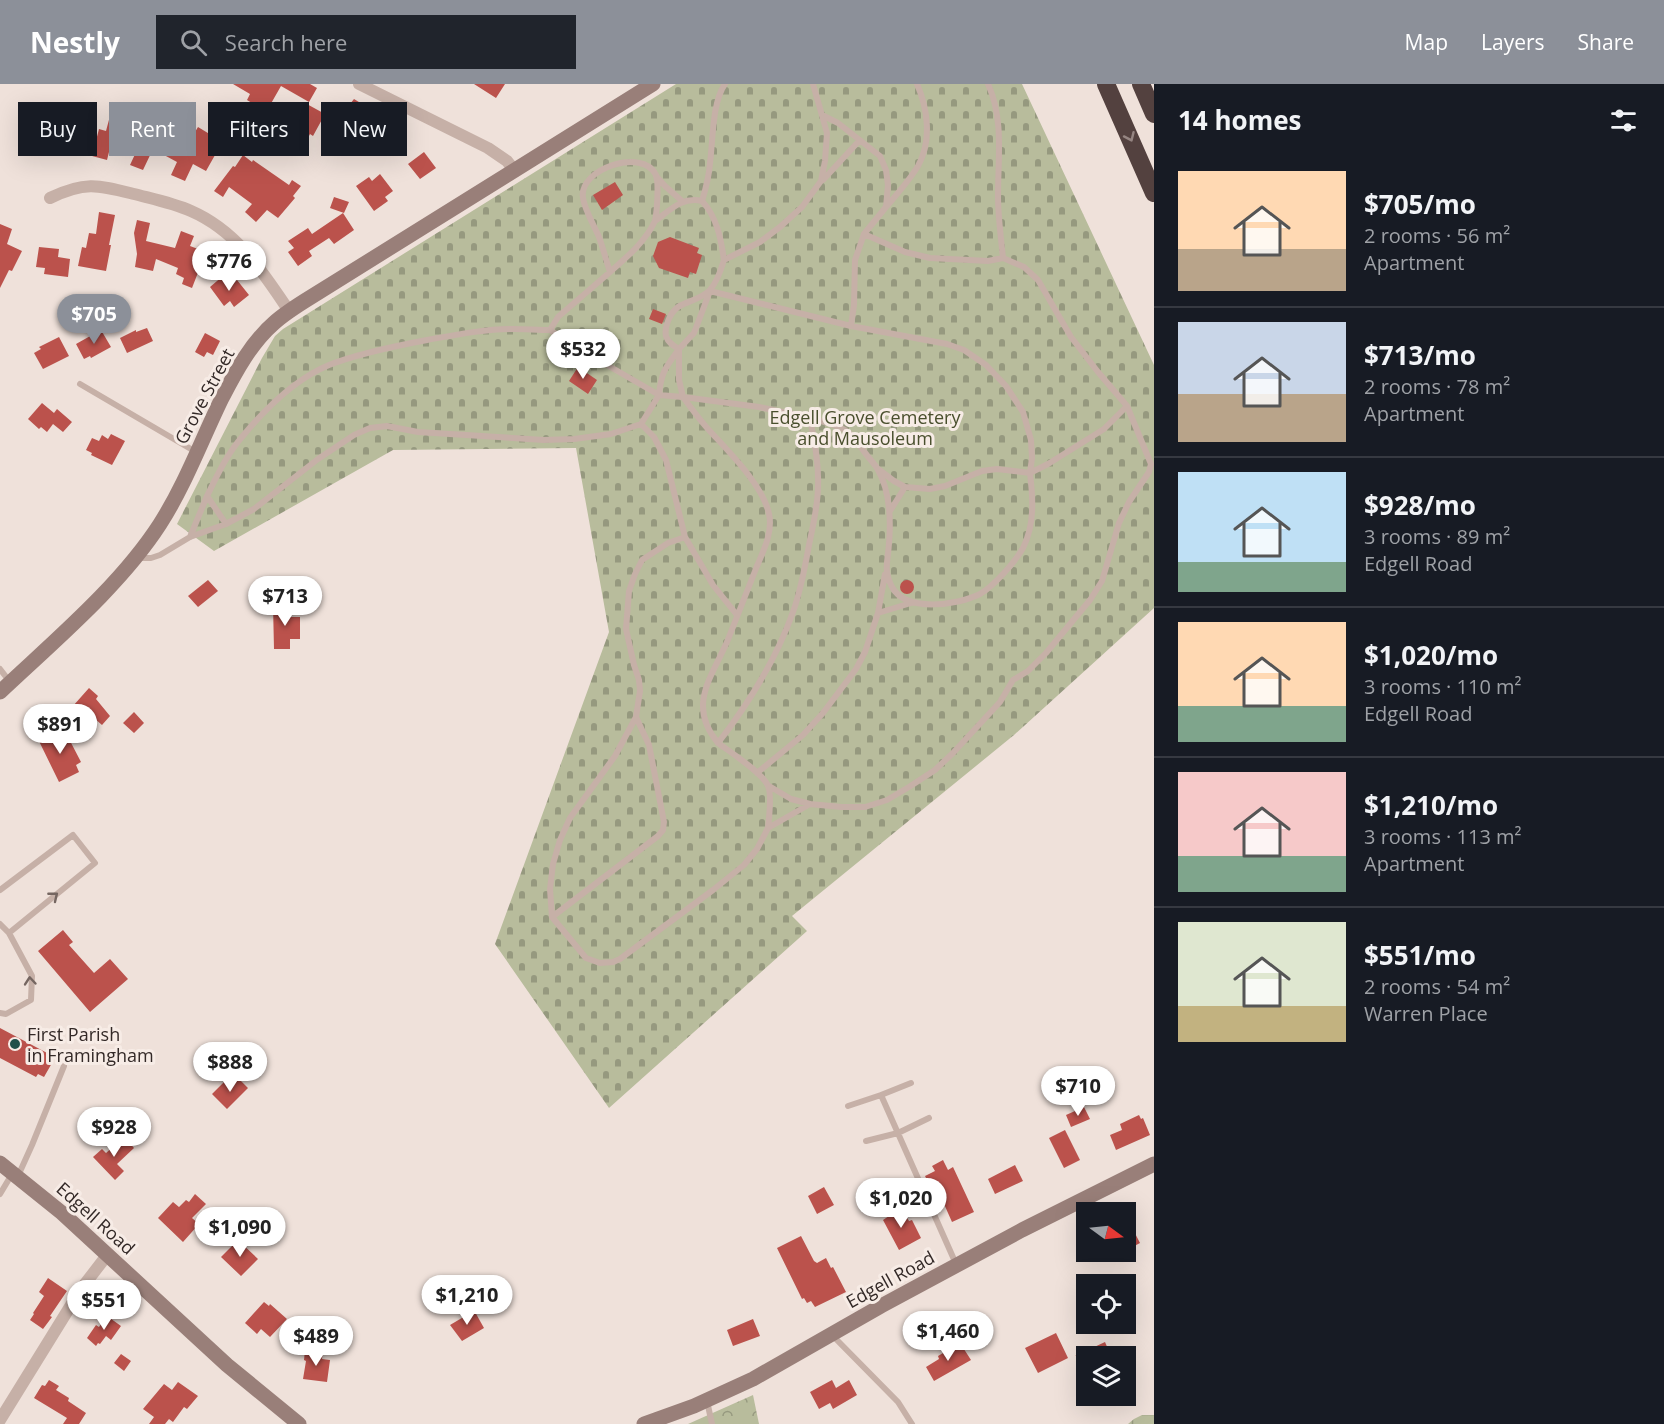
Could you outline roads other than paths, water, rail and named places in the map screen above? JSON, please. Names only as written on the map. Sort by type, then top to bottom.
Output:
[{"type":"highway","points":[[1106,84],[1154,193]]},
{"type":"highway","points":[[1141,84],[1154,114]]},
{"type":"main road","name":"Grove Street","points":[[5,687],[92,604],[150,538],[170,507],[241,363],[273,323],[653,84]]},
{"type":"main road","name":"Edgell Road","points":[[0,1163],[108,1254],[227,1365],[299,1424]]},
{"type":"main road","name":"Edgell Road","points":[[644,1424],[753,1379],[957,1265],[1072,1204],[1154,1164]]},
{"type":"street","points":[[359,84],[488,148],[507,161],[514,170]]},
{"type":"street","points":[[50,198],[77,187],[103,186],[192,211],[223,231],[249,254],[289,311]]},
{"type":"street","points":[[0,1420],[81,1289],[108,1254]]},
{"type":"lane","points":[[702,201],[707,183],[716,113],[720,93],[725,84]]},
{"type":"lane","points":[[813,84],[827,132],[822,182]]},
{"type":"lane","points":[[851,326],[855,260],[864,234],[919,164],[924,147],[928,125],[924,100],[917,84]]},
{"type":"lane","points":[[988,84],[994,96],[998,123],[998,196],[1003,258]]},
{"type":"lane","points":[[822,115],[838,123],[880,156],[886,170],[888,185],[886,207]]},
{"type":"lane","points":[[724,261],[760,242],[780,227],[801,207],[859,141]]},
{"type":"lane","points":[[610,272],[583,198],[583,190],[587,181],[600,171],[619,163],[634,162],[647,166],[664,186],[682,201]]},
{"type":"lane","points":[[550,330],[558,317],[649,234],[655,221],[656,175]]},
{"type":"lane","points":[[135,557],[142,559],[160,555],[190,537],[226,524],[254,509],[318,459],[354,435],[370,428],[387,426],[418,432],[544,440],[611,434],[641,424],[659,395],[661,378],[666,367],[694,333],[724,261],[713,215],[702,201],[696,199],[682,201],[655,221]]},
{"type":"lane","points":[[680,349],[679,380],[683,397],[742,467],[760,493],[769,511],[771,525],[764,549],[726,644],[707,681],[702,710],[706,726],[718,743],[758,773],[769,786],[791,799],[810,804],[841,807],[865,807],[887,800],[934,770],[953,753],[1000,702],[1013,680],[1028,671],[1046,653],[1090,600],[1102,581],[1119,524],[1129,502],[1149,472],[1151,464],[1128,406],[1071,336],[1038,280],[1024,267],[1003,258],[988,261],[930,258],[905,252],[864,234]]},
{"type":"lane","points":[[680,349],[670,343],[666,337],[667,322],[676,308],[710,291],[851,326],[964,350],[986,365],[1006,386],[1023,412],[1031,440],[1030,472],[1034,499],[1027,541],[1017,558],[981,594],[960,601],[931,604],[910,603],[878,614]]},
{"type":"lane","points":[[190,537],[207,496],[240,438],[272,405],[299,382],[327,366],[346,359],[402,345],[469,333],[512,329],[550,330],[659,395],[759,407],[810,417],[846,430],[878,469],[905,487],[938,488],[982,471],[996,469],[1030,472],[1048,464],[1104,429],[1128,406]]},
{"type":"lane","points":[[80,384],[196,452]]},
{"type":"lane","points":[[718,743],[758,686],[777,651],[794,611],[816,513],[819,484],[810,417]]},
{"type":"lane","points":[[641,424],[654,437],[666,460],[685,537],[713,585],[737,615]]},
{"type":"lane","points":[[758,773],[803,735],[823,713],[856,669],[865,652],[878,614],[889,544],[890,511],[878,469]]},
{"type":"lane","points":[[890,511],[905,487]]},
{"type":"lane","points":[[207,496],[226,524]]},
{"type":"lane","points":[[685,537],[668,543],[642,560],[629,591],[626,629],[640,691],[636,717],[615,756],[570,818],[560,840],[550,889],[552,917],[586,958],[600,963],[620,959],[744,865],[757,849],[768,828],[769,786]]},
{"type":"lane","points":[[885,573],[894,590],[910,603]]},
{"type":"lane","points":[[0,669],[5,687]]},
{"type":"lane","points":[[552,917],[663,830],[664,822],[649,745],[636,717]]},
{"type":"lane","points":[[768,828],[810,804]]},
{"type":"lane","points":[[0,890],[73,835],[95,863],[9,933]]},
{"type":"lane","points":[[0,924],[9,933],[32,976],[31,1000],[6,1014],[0,1013]]},
{"type":"lane","points":[[0,1194],[32,1145],[64,1066]]},
{"type":"lane","points":[[848,1106],[911,1083]]},
{"type":"lane","points":[[881,1095],[957,1265]]},
{"type":"lane","points":[[866,1141],[898,1133],[929,1118]]},
{"type":"lane","points":[[831,1335],[898,1402],[912,1424]]},
{"type":"lane","points":[[706,1400],[712,1424]]},
{"type":"place","name":"First Parish in Framingham","points":[[15,1044]]},
{"type":"park label","name":"Edgell Grove Cemetery and Mausoleum","points":[[865,427]]}]
